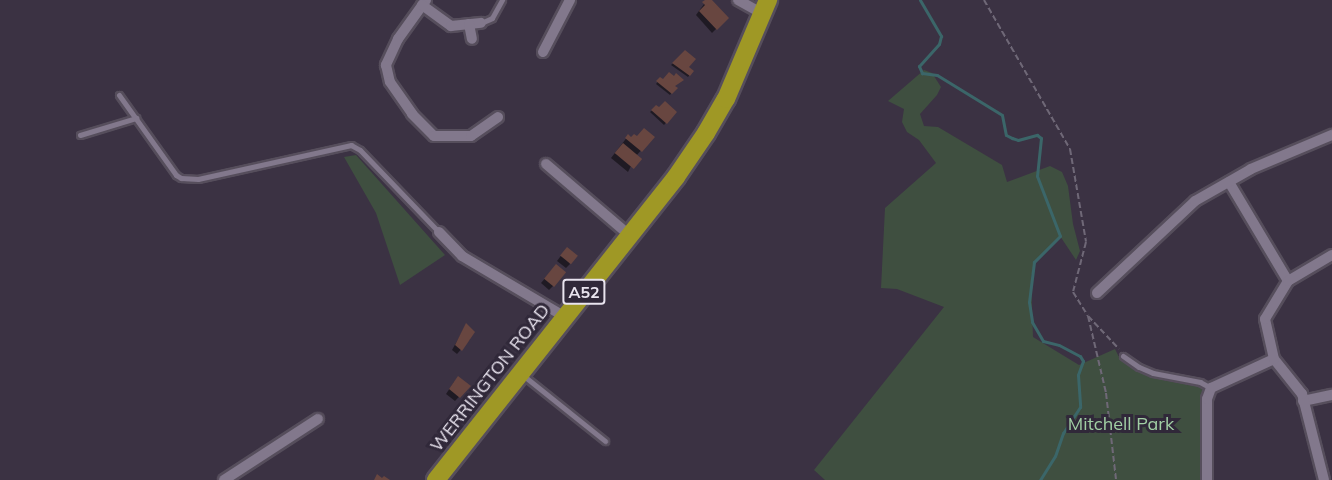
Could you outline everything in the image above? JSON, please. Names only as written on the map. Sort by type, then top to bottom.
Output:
[{"type":"highway","name":"WERRINGTON ROAD","points":[[436,480],[676,177],[726,99],[764,7]]},
{"type":"street","points":[[543,52],[570,0]]},
{"type":"street","points":[[738,0],[764,7]]},
{"type":"street","points":[[481,23],[451,26],[424,2],[398,39],[386,65],[390,82],[412,114],[434,136],[471,136],[498,117]]},
{"type":"street","points":[[469,24],[472,39]]},
{"type":"street","points":[[1097,294],[1195,201],[1251,169],[1332,135]]},
{"type":"street","points":[[546,164],[629,235]]},
{"type":"street","points":[[1229,182],[1288,281]]},
{"type":"street","points":[[439,232],[462,256],[565,317]]},
{"type":"street","points":[[1324,480],[1302,394],[1274,359],[1266,319],[1288,281],[1332,255]]},
{"type":"street","points":[[1206,480],[1207,399],[1211,388],[1274,359]]},
{"type":"street","points":[[1303,401],[1332,395]]},
{"type":"street","points":[[224,480],[318,419]]},
{"type":"lane","points":[[481,23],[492,18],[502,0]]},
{"type":"lane","points":[[120,95],[176,175],[192,180],[351,145],[360,150],[439,232]]},
{"type":"lane","points":[[80,135],[136,118]]},
{"type":"lane","points":[[1123,356],[1139,367],[1200,382],[1211,388]]},
{"type":"lane","points":[[521,374],[605,441]]},
{"type":"path","points":[[984,0],[1070,149],[1086,242],[1073,292],[1088,316],[1119,348],[1123,356]]},
{"type":"path","points":[[1088,316],[1106,393],[1116,480]]},
{"type":"green space","name":"Mitchell Park","points":[[924,70],[932,73],[941,87],[920,114],[924,126],[938,127],[1002,165],[1007,182],[1050,166],[1062,172],[1068,186],[1073,224],[1080,251],[1076,260],[1060,236],[1034,262],[1031,279],[1033,337],[1079,365],[1115,349],[1120,359],[1143,373],[1163,380],[1201,387],[1204,391],[1200,480],[825,480],[814,470],[944,307],[897,289],[881,288],[885,208],[936,163],[919,140],[907,132],[902,122],[904,109],[888,101]]},
{"type":"green space","points":[[356,155],[445,255],[400,285],[376,213],[344,157]]},
{"type":"building","points":[[712,0],[729,18],[717,30],[699,11],[705,5],[702,2]]},
{"type":"building","points":[[685,50],[696,59],[689,67],[694,71],[690,76],[672,63]]},
{"type":"building","points":[[669,72],[674,76],[676,73],[684,80],[675,86],[678,88],[672,94],[656,81],[660,77],[663,79]]},
{"type":"building","points":[[665,101],[677,112],[667,124],[651,110],[656,105],[659,107]]},
{"type":"building","points":[[644,128],[655,137],[642,152],[625,138],[628,134],[631,137],[634,134],[637,136]]},
{"type":"building","points":[[623,143],[642,159],[634,169],[615,153]]},
{"type":"building","points":[[567,247],[578,256],[571,264],[560,256]]},
{"type":"building","points":[[556,264],[566,272],[554,287],[544,279]]},
{"type":"building","points":[[466,323],[475,332],[462,351],[455,345]]},
{"type":"building","points":[[458,376],[471,386],[460,398],[449,389]]},
{"type":"building","points":[[377,474],[382,478],[384,476],[390,480],[374,480]]},
{"type":"waterway","points":[[920,0],[941,36],[939,44],[919,66],[922,73],[937,75],[1002,115],[1006,135],[1018,140],[1037,135],[1041,138],[1037,176],[1060,236],[1034,262],[1029,302],[1032,322],[1043,341],[1059,345],[1080,356],[1083,361],[1078,375],[1080,407],[1063,433],[1055,456],[1040,480]]}]
